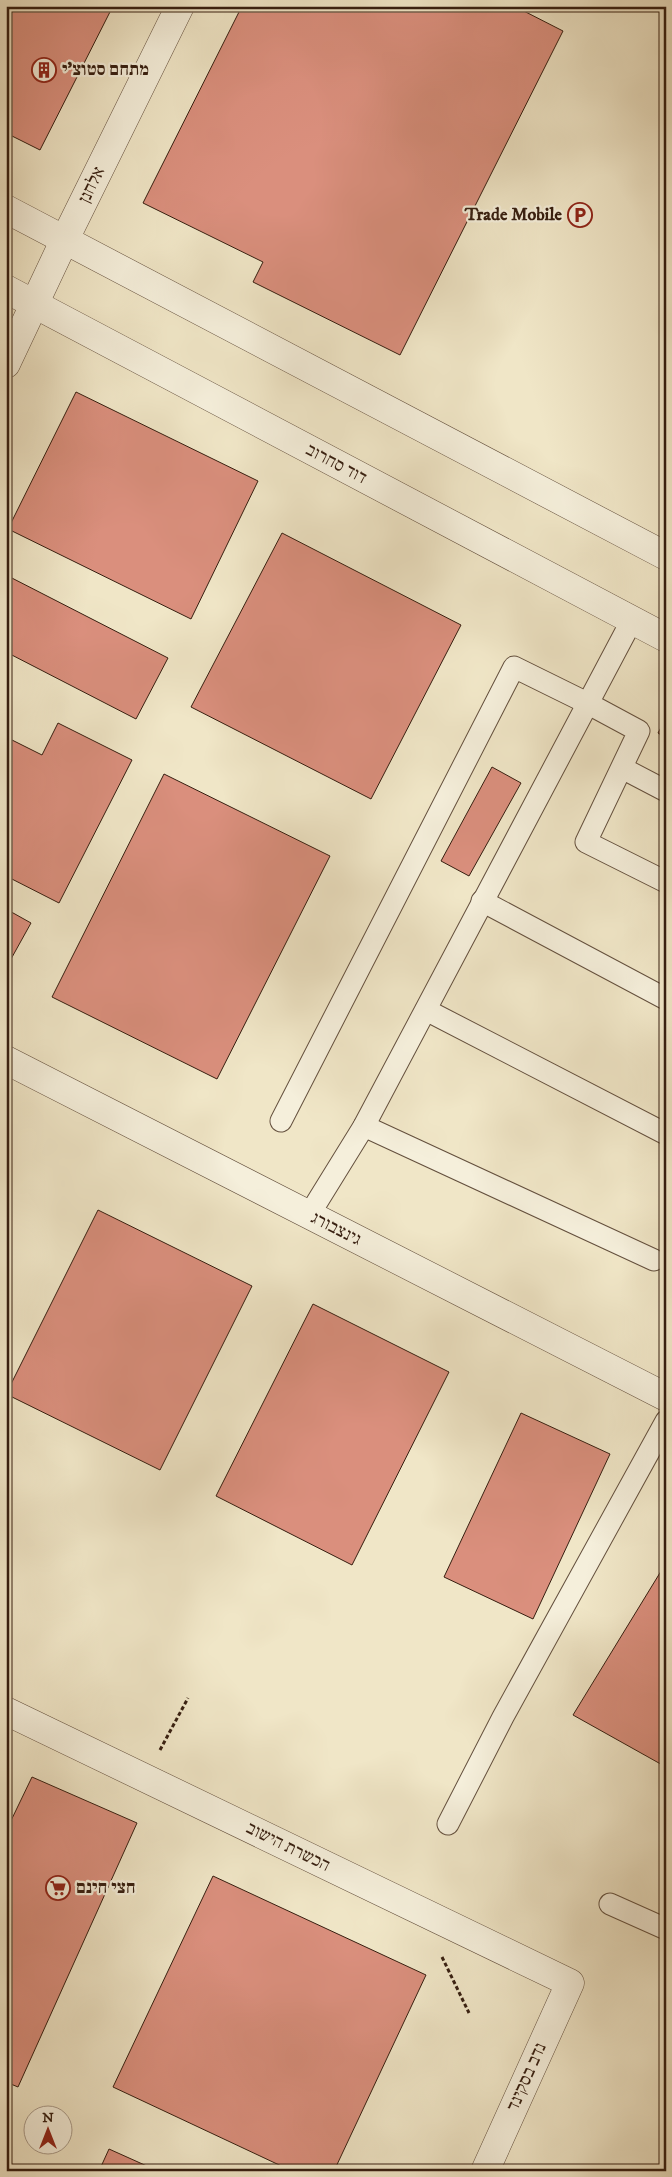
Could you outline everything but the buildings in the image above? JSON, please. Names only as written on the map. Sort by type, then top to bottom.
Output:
[{"type":"street","name":"אלחנן","points":[[6,364],[65,239],[180,6]]},
{"type":"street","points":[[6,209],[666,556]]},
{"type":"street","name":"דוד סחרוב","points":[[6,290],[666,638]]},
{"type":"street","name":"גינצבורג","points":[[6,1060],[666,1397]]},
{"type":"street","name":"הכשרת הישוב","points":[[6,1710],[570,1983]]},
{"type":"street","name":"נדב בסקינד","points":[[485,2171],[570,1983]]},
{"type":"lane","points":[[309,1215],[364,1126],[632,620]]},
{"type":"lane","points":[[281,1121],[514,667],[588,703],[639,732],[586,842],[666,882]]},
{"type":"lane","points":[[622,768],[666,791]]},
{"type":"lane","points":[[482,902],[666,1000]]},
{"type":"lane","points":[[426,1010],[666,1134]]},
{"type":"lane","points":[[364,1126],[654,1260]]},
{"type":"lane","points":[[448,1824],[503,1717],[666,1421]]},
{"type":"lane","points":[[610,1904],[666,1929]]},
{"type":"path","points":[[145,1778],[188,1698]]},
{"type":"path","points":[[420,1911],[469,2013]]},
{"type":"place","name":"מתחם סטוצ'י","points":[[44,70]]},
{"type":"place","name":"Trade Mobile","points":[[580,215]]},
{"type":"place","name":"חצי חינם","points":[[58,1888]]}]
